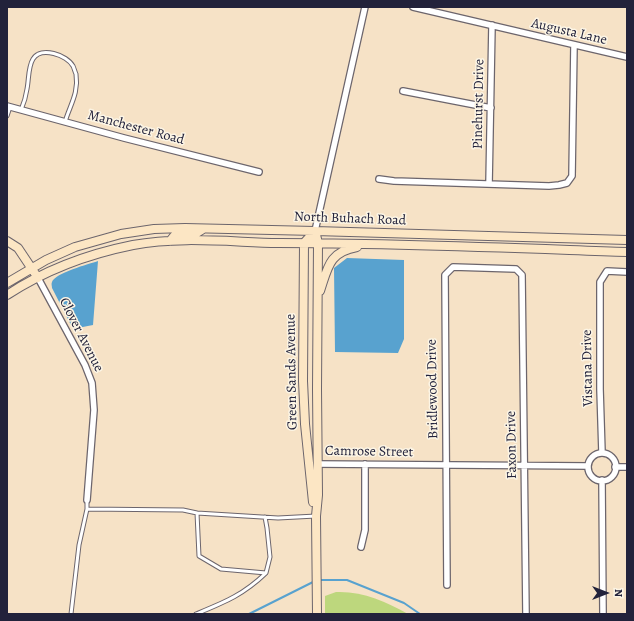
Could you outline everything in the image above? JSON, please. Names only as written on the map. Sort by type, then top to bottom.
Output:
[{"type":"main road","name":"North Buhach Road","points":[[7,283],[32,268],[75,247],[121,234],[154,229],[204,228],[627,240]]},
{"type":"main road","points":[[170,241],[174,236],[195,234],[204,228]]},
{"type":"main road","name":"Green Sands Avenue","points":[[315,231],[304,243],[303,344],[305,424],[316,516]]},
{"type":"main road","name":"Green Sands Avenue","points":[[315,231],[318,243],[318,495],[316,516],[317,614]]},
{"type":"main road","points":[[7,241],[18,248],[38,278]]},
{"type":"main road","name":"North Buhach Road","points":[[7,295],[64,265],[87,257],[133,245],[170,241],[372,244],[627,252]]},
{"type":"main road","points":[[318,299],[332,258],[343,250],[372,244]]},
{"type":"street","name":"Green Sands Avenue","points":[[315,231],[365,7]]},
{"type":"street","name":"Augusta Lane","points":[[413,7],[627,57]]},
{"type":"street","name":"Pinehurst Drive","points":[[489,184],[492,26]]},
{"type":"street","points":[[379,179],[394,181],[548,186],[567,183],[572,176],[574,45]]},
{"type":"street","points":[[403,92],[491,108]]},
{"type":"street","name":"Manchester Road","points":[[8,106],[124,138],[259,172]]},
{"type":"street","name":"Bridlewood Drive","points":[[447,585],[445,276],[453,267],[516,269],[522,276]]},
{"type":"street","name":"Vistana Drive","points":[[602,453],[600,389],[600,282],[607,271],[627,272]]},
{"type":"street","name":"Faxon Drive","points":[[522,276],[526,614]]},
{"type":"street","name":"Clover Avenue","points":[[38,278],[85,365],[92,383],[94,410],[87,500]]},
{"type":"street","points":[[602,453],[610,456],[615,462],[615,471],[610,478],[602,480],[594,478],[590,474],[588,466],[594,455],[602,453]]},
{"type":"street","name":"Camrose Street","points":[[317,464],[588,466]]},
{"type":"street","points":[[361,547],[365,530],[365,464]]},
{"type":"street","points":[[615,467],[627,467]]},
{"type":"street","points":[[602,480],[603,614]]},
{"type":"lane","points":[[22,110],[27,91],[29,71],[34,58],[41,52],[50,52],[61,56],[73,65],[76,75],[76,93],[65,122]]},
{"type":"lane","points":[[7,116],[8,106]]},
{"type":"lane","points":[[71,614],[79,545],[87,508],[87,500]]},
{"type":"lane","points":[[87,508],[183,510],[197,513],[265,517],[316,516]]},
{"type":"lane","points":[[197,513],[199,556],[221,569],[266,573]]},
{"type":"lane","points":[[196,614],[228,601],[252,586],[266,573],[270,557],[265,517]]},
{"type":"green space","points":[[336,592],[365,595],[391,605],[408,614],[325,614],[325,596]]},
{"type":"water","points":[[347,258],[404,260],[404,339],[398,353],[335,352],[334,268]]},
{"type":"water","points":[[98,261],[93,325],[80,328],[72,327],[52,288],[52,282],[59,275]]},
{"type":"waterway","points":[[319,580],[347,580],[404,603],[420,614]]},
{"type":"waterway","points":[[249,614],[315,581]]}]
